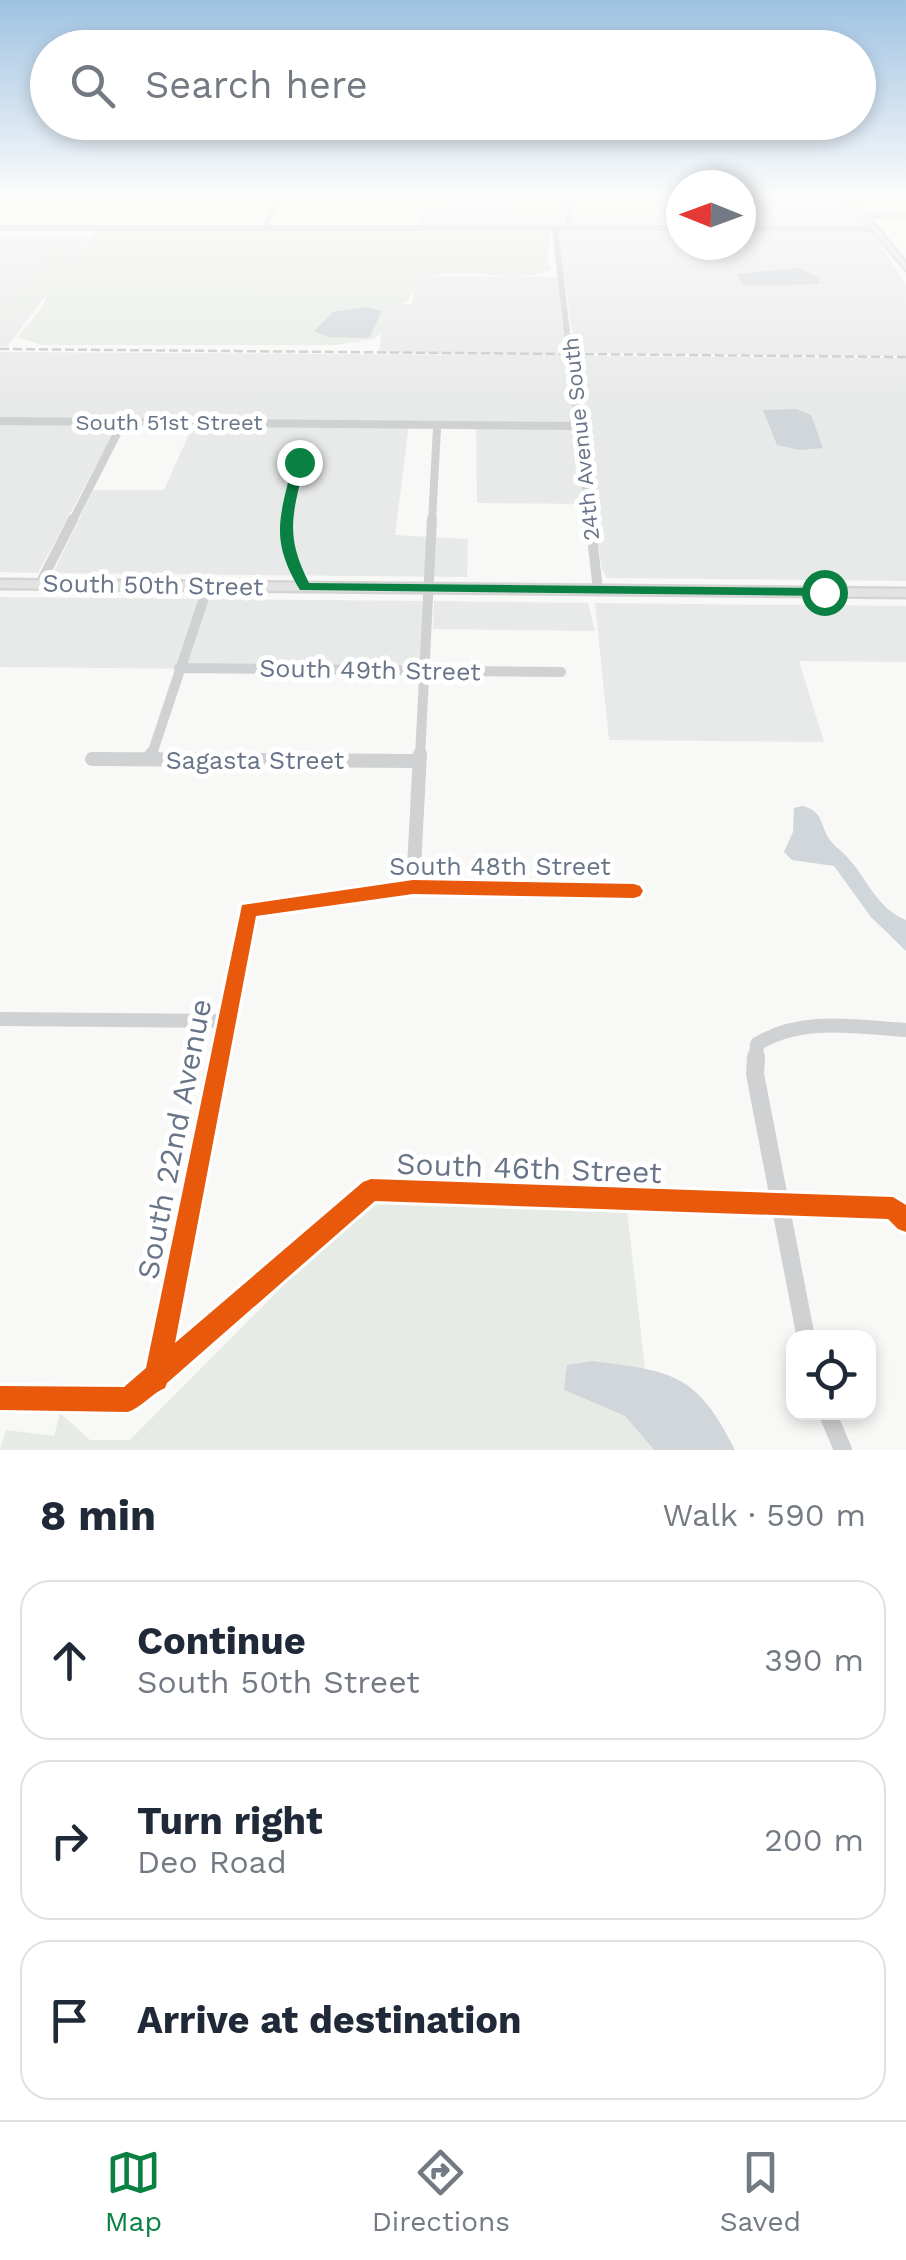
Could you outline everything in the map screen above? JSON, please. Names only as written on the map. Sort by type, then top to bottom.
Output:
[{"type":"main road","name":"South 50th Street","points":[[0,584],[906,593]]},
{"type":"street","name":"24th Avenue South","points":[[559,265],[598,590]]},
{"type":"street","name":"South 51st Street","points":[[0,421],[579,426]]},
{"type":"street","points":[[40,584],[123,422]]},
{"type":"street","points":[[413,887],[437,428]]},
{"type":"street","points":[[299,462],[283,530],[286,550],[304,587]]},
{"type":"street","points":[[150,759],[208,586]]},
{"type":"street","name":"South 49th Street","points":[[180,668],[561,672]]},
{"type":"street","name":"Sagasta Street","points":[[92,759],[419,761]]},
{"type":"street","name":"South 48th Street","points":[[248,910],[413,887],[634,891]]},
{"type":"street","name":"South 22nd Avenue","points":[[156,1378],[248,910]]},
{"type":"street","points":[[0,1019],[224,1020]]},
{"type":"street","points":[[805,1330],[755,1074],[757,1044],[772,1032],[794,1027],[906,1030]]},
{"type":"street","name":"South 46th Street","points":[[0,1398],[128,1400],[370,1190],[893,1208],[906,1221]]},
{"type":"street","points":[[830,1420],[843,1450]]},
{"type":"shaded area","points":[[0,265],[69,265],[7,347],[0,346]]},
{"type":"shaded area","points":[[38,265],[67,265],[60,275],[69,265],[550,265],[552,268],[531,276],[461,273],[430,277],[416,286],[406,303],[388,306],[386,328],[374,339],[335,345],[41,345],[18,337],[43,306],[50,283],[25,313],[0,326],[3,307]]},
{"type":"shaded area","points":[[562,265],[894,265],[906,284],[906,356],[575,353]]},
{"type":"shaded area","points":[[798,268],[816,276],[820,284],[750,286],[742,284],[737,274]]},
{"type":"shaded area","points":[[416,276],[559,277],[586,504],[477,503],[476,424],[409,424],[395,535],[468,539],[467,577],[53,573],[93,490],[164,490],[194,423],[119,423],[38,573],[0,572],[0,352],[527,355],[379,353],[385,304],[412,304]]},
{"type":"shaded area","points":[[365,307],[382,311],[369,338],[328,337],[314,331],[333,312]]},
{"type":"shaded area","points":[[576,356],[906,358],[906,581],[607,578],[602,569],[579,425]]},
{"type":"shaded area","points":[[796,409],[811,415],[823,448],[800,450],[777,445],[763,410]]},
{"type":"shaded area","points":[[0,597],[424,601],[423,671],[0,667]]},
{"type":"shaded area","points":[[434,601],[588,603],[595,631],[433,629]]},
{"type":"shaded area","points":[[595,603],[906,606],[906,662],[799,661],[824,742],[609,740]]},
{"type":"shaded area","points":[[802,806],[818,815],[830,840],[880,901],[906,920],[906,951],[871,917],[834,866],[792,860],[784,852],[793,832],[794,808]]},
{"type":"shaded area","points":[[373,1195],[626,1202],[645,1369],[564,1390],[625,1416],[654,1450],[0,1450],[6,1430],[54,1436],[60,1413],[90,1440],[130,1440]]},
{"type":"shaded area","points":[[592,1361],[643,1368],[679,1380],[708,1405],[735,1450],[654,1450],[625,1416],[564,1390],[567,1365]]},
{"type":"railway","points":[[0,349],[906,357]]},
{"type":"cycle path","points":[[156,1379],[248,910],[413,887],[634,891]]},
{"type":"cycle path","points":[[0,1398],[128,1400],[371,1190],[893,1208],[906,1221]]},
{"type":"route","points":[[299,462],[283,530],[286,550],[304,587],[824,592]]}]
